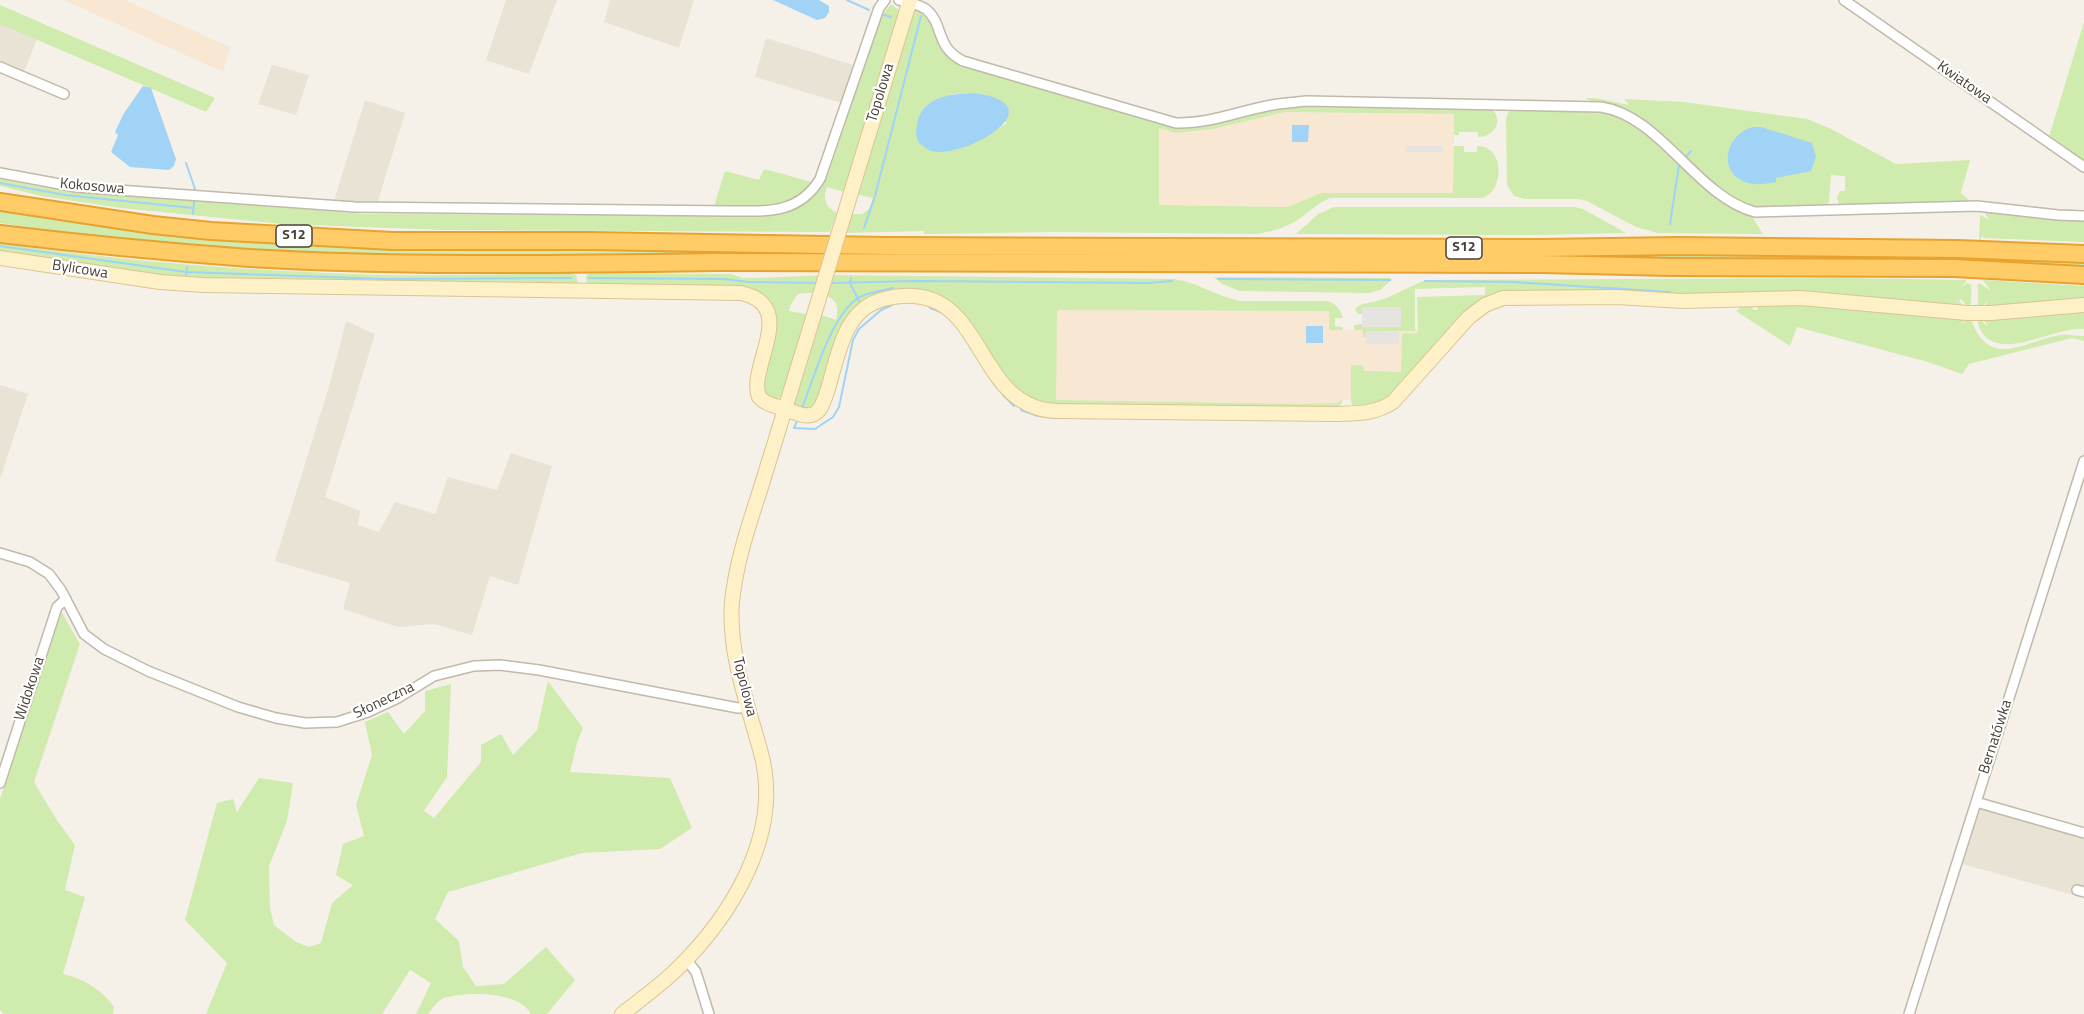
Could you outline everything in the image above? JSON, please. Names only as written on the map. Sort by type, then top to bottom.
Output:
[{"type":"highway","name":"S12","points":[[0,202],[153,225],[211,231],[392,241],[590,241],[886,246],[1542,248],[1678,246],[1957,249],[2084,254]]},
{"type":"highway","name":"S12","points":[[0,234],[251,258],[397,262],[1541,264],[1954,268],[2084,275]]},
{"type":"street","name":"Kokosowa","points":[[0,173],[76,187],[395,208],[729,211],[780,209],[804,198],[820,179],[875,17],[885,0]]},
{"type":"street","name":"Kwiatowa","points":[[1844,0],[2084,167]]},
{"type":"street","name":"Topolowa","points":[[622,1014],[657,987],[708,934],[738,890],[753,858],[764,825],[767,795],[765,771],[734,645],[731,621],[732,601],[742,549],[853,186],[906,1]]},
{"type":"street","points":[[906,1],[921,6],[929,12],[946,48],[963,61],[1176,123],[1209,121],[1277,104],[1306,102],[1601,107],[1618,110],[1635,119],[1714,189],[1743,209],[1755,212],[1988,207],[2058,216],[2084,216]]},
{"type":"street","points":[[0,67],[64,94]]},
{"type":"street","name":"Bylicowa","points":[[0,258],[160,282],[234,286],[741,293],[749,295],[761,304],[770,322],[769,337],[756,384],[758,394],[763,401],[785,409]]},
{"type":"street","points":[[785,409],[806,415],[818,411],[825,398],[849,325],[869,306],[896,297],[921,297],[938,302],[951,311],[963,323],[1002,384],[1012,395],[1033,408],[1057,411],[1332,414],[1364,413],[1386,406],[1398,397],[1474,311],[1498,299],[1511,297],[1617,297],[1682,301],[1802,298],[1967,313],[2084,305]]},
{"type":"street","name":"Bernatówka","points":[[1909,1014],[2084,461]]},
{"type":"street","name":"Słoneczna","points":[[0,553],[30,562],[43,569],[55,581],[66,598],[84,634],[104,649],[148,671],[238,707],[276,718],[321,724],[354,718],[398,698],[434,676],[474,666],[500,665],[539,670],[738,708],[748,707]]},
{"type":"street","name":"Widokowa","points":[[0,783],[57,607],[66,598]]},
{"type":"street","points":[[1976,802],[2084,832]]},
{"type":"street","points":[[686,959],[696,972],[709,1014]]},
{"type":"shaded area","points":[[64,0],[125,0],[230,47],[223,72]]},
{"type":"shaded area","points":[[506,0],[557,0],[529,74],[486,60]]},
{"type":"shaded area","points":[[610,0],[694,0],[679,48],[604,22]]},
{"type":"shaded area","points":[[0,23],[37,39],[22,77],[0,69]]},
{"type":"shaded area","points":[[766,38],[853,65],[841,103],[755,77]]},
{"type":"shaded area","points":[[272,65],[309,75],[296,115],[258,104]]},
{"type":"shaded area","points":[[365,100],[405,113],[377,204],[334,201]]},
{"type":"shaded area","points":[[1285,112],[1454,114],[1454,193],[1321,193],[1288,207],[1159,205],[1159,128],[1213,129]]},
{"type":"shaded area","points":[[1406,146],[1443,146],[1443,152],[1406,152]]},
{"type":"shaded area","points":[[1362,307],[1401,307],[1401,327],[1362,327]]},
{"type":"shaded area","points":[[1056,310],[1330,311],[1330,330],[1422,329],[1422,358],[1354,405],[1351,400],[1343,399],[1338,403],[1307,404],[1056,400]]},
{"type":"shaded area","points":[[346,321],[375,334],[325,497],[360,511],[358,525],[379,532],[395,502],[435,514],[448,477],[497,490],[511,453],[552,466],[518,585],[490,576],[472,635],[434,624],[398,627],[343,609],[350,583],[275,561],[330,383]]},
{"type":"shaded area","points":[[1366,331],[1399,332],[1399,344],[1366,344]]},
{"type":"shaded area","points":[[0,385],[28,394],[0,479]]},
{"type":"shaded area","points":[[1980,799],[2084,829],[2084,898],[1959,863]]},
{"type":"green space","points":[[891,4],[900,11],[844,192],[827,187],[826,203],[837,213],[830,232],[443,230],[282,224],[121,208],[41,196],[0,186],[0,179],[48,188],[364,214],[780,215],[808,200],[828,175],[882,15]]},
{"type":"green space","points":[[0,5],[215,98],[206,112],[0,24]]},
{"type":"green space","points":[[916,10],[926,16],[944,52],[961,65],[1161,122],[1285,107],[1490,108],[1497,117],[1493,131],[1478,137],[1478,132],[1459,132],[1459,135],[1454,135],[1454,114],[1285,112],[1213,129],[1176,133],[1159,128],[1159,205],[1288,207],[1321,193],[1453,193],[1454,146],[1464,146],[1464,152],[1477,152],[1477,146],[1493,153],[1499,169],[1498,179],[1490,194],[1482,198],[1330,198],[1291,223],[1257,234],[1055,232],[924,234],[924,231],[844,233],[850,214],[862,214],[869,209],[873,198],[855,194],[911,12]],"holes":[[[973,93],[1007,123],[959,149],[932,102],[953,94]]]},
{"type":"green space","points":[[2084,22],[2084,161],[2049,137]]},
{"type":"green space","points":[[1585,98],[1629,105],[1624,99],[1684,102],[1807,119],[1831,129],[1896,164],[1970,160],[1961,193],[1969,200],[1969,203],[1839,205],[1837,197],[1840,191],[1845,191],[1845,176],[1831,175],[1829,202],[1826,207],[1765,210],[1731,199],[1627,111],[1615,105]]},
{"type":"green space","points":[[1514,108],[1609,111],[1636,124],[1730,207],[1751,215],[1763,234],[1658,233],[1636,227],[1587,201],[1525,199],[1514,196],[1507,185],[1506,120],[1508,113]]},
{"type":"green space","points":[[764,169],[812,182],[786,203],[756,207],[714,206],[725,171],[759,180]]},
{"type":"green space","points":[[1334,207],[1575,207],[1583,209],[1626,233],[1296,234],[1318,214]]},
{"type":"green space","points":[[0,209],[153,232],[265,242],[399,249],[1935,254],[2084,261],[2084,267],[1934,260],[752,257],[752,253],[745,253],[744,257],[310,253],[155,243],[38,229],[0,223]]},
{"type":"green space","points":[[1985,211],[2048,219],[2084,220],[2084,242],[1983,238],[1983,234],[1979,243],[1980,215],[1990,220]]},
{"type":"green space","points":[[0,243],[190,265],[286,271],[381,275],[568,273],[576,275],[578,283],[573,286],[444,282],[178,280],[0,254]]},
{"type":"green space","points":[[590,273],[731,274],[743,278],[833,275],[1174,279],[1241,301],[1327,301],[1335,305],[1340,312],[1343,318],[1335,318],[1335,326],[1343,327],[1343,330],[1329,330],[1329,311],[1057,310],[1056,400],[1307,404],[1338,403],[1343,399],[1334,411],[1035,404],[1010,387],[967,318],[959,309],[941,298],[857,308],[818,404],[810,410],[798,409],[793,404],[819,314],[836,320],[837,306],[830,297],[814,293],[798,294],[791,304],[789,311],[806,314],[783,394],[776,400],[768,398],[763,392],[764,298],[587,284],[586,276]]},
{"type":"green space","points":[[1214,277],[1390,278],[1392,280],[1380,290],[1369,293],[1240,291],[1222,284]]},
{"type":"green space","points":[[1839,278],[1966,280],[1959,289],[1967,283],[1971,285],[1972,322],[1980,337],[1989,345],[2000,349],[2011,348],[2064,335],[2084,336],[2084,341],[2072,338],[1969,364],[1962,374],[1928,362],[1797,327],[1790,346],[1736,311],[1743,306],[1752,306],[1753,310],[1757,310],[1760,302],[1800,305],[1810,301],[1914,315],[1966,318],[1959,326],[1967,319],[1967,306],[1961,299],[1959,301],[1966,309],[1845,296],[1787,294],[1733,293],[1668,298],[1576,294],[1500,296],[1487,300],[1465,316],[1394,395],[1376,407],[1360,411],[1352,405],[1351,365],[1363,366],[1364,371],[1401,372],[1402,334],[1418,333],[1417,297],[1485,295],[1485,287],[1415,289],[1415,331],[1367,331],[1366,337],[1363,337],[1363,330],[1354,330],[1354,325],[1362,324],[1362,327],[1401,327],[1401,307],[1362,307],[1362,314],[1358,314],[1355,309],[1426,280]]},
{"type":"green space","points":[[1983,280],[2084,286],[2084,300],[1983,308],[1989,300],[1981,307],[1980,319],[1988,327],[1983,318],[2084,309],[2084,329],[2072,329],[2013,344],[2000,344],[1988,339],[1978,324],[1977,284],[1991,291]]},
{"type":"green space","points":[[61,611],[80,644],[34,782],[75,845],[65,890],[85,897],[63,974],[92,986],[114,1007],[113,1014],[4,1014],[0,1010],[0,799]]},
{"type":"green space","points":[[548,681],[583,728],[570,772],[670,778],[692,828],[660,849],[582,853],[448,892],[435,919],[459,941],[463,967],[476,986],[504,984],[546,947],[575,980],[547,1014],[531,1014],[525,1006],[504,997],[465,994],[444,998],[428,1014],[416,1014],[431,983],[410,970],[382,1014],[206,1014],[227,963],[185,920],[217,803],[233,799],[237,812],[259,778],[293,783],[287,821],[269,866],[270,908],[274,925],[296,942],[309,947],[321,943],[332,903],[353,885],[336,875],[343,844],[364,836],[356,805],[372,755],[365,722],[388,712],[404,734],[425,711],[425,691],[451,684],[447,777],[424,811],[434,818],[481,762],[481,745],[501,734],[513,755],[537,730]]},
{"type":"water","points":[[773,0],[819,0],[829,6],[829,12],[825,18],[817,20]]},
{"type":"water","points":[[143,86],[151,88],[176,159],[174,166],[169,170],[130,167],[111,152],[118,135],[115,132],[124,113]]},
{"type":"water","points":[[973,93],[998,99],[1008,108],[1007,119],[997,130],[982,140],[946,152],[931,151],[919,143],[916,134],[917,123],[927,106],[940,98]]},
{"type":"water","points":[[1292,125],[1309,125],[1308,142],[1292,142]]},
{"type":"water","points":[[1753,127],[1761,127],[1812,143],[1816,157],[1811,171],[1776,178],[1776,182],[1760,184],[1747,183],[1735,175],[1730,168],[1728,152],[1737,136]]},
{"type":"water","points":[[1306,326],[1323,326],[1323,343],[1306,343]]},
{"type":"waterway","points":[[847,0],[869,10]]},
{"type":"waterway","points":[[884,15],[891,17]]},
{"type":"waterway","points":[[864,228],[875,196],[921,16]]},
{"type":"waterway","points":[[1685,158],[1691,151]]},
{"type":"waterway","points":[[1670,224],[1681,162]]},
{"type":"waterway","points":[[186,163],[195,189]]},
{"type":"waterway","points":[[0,183],[65,195],[193,208]]},
{"type":"waterway","points":[[193,214],[194,202]]},
{"type":"waterway","points":[[0,246],[186,272],[383,279],[571,278]]},
{"type":"waterway","points":[[186,277],[187,267]]},
{"type":"waterway","points":[[589,278],[724,279],[748,282],[819,283]]},
{"type":"waterway","points":[[851,278],[850,283],[859,301]]},
{"type":"waterway","points":[[1218,279],[1390,280]]},
{"type":"waterway","points":[[830,283],[918,281],[1148,283],[1172,281]]},
{"type":"waterway","points":[[1425,281],[1513,282],[1670,292]]},
{"type":"waterway","points":[[802,408],[824,348],[848,307],[862,296],[893,288]]},
{"type":"waterway","points":[[798,419],[794,428],[815,429],[833,417],[839,407],[853,340],[859,329],[881,310],[892,305]]},
{"type":"waterway","points":[[930,308],[941,312]]},
{"type":"waterway","points":[[1003,395],[1014,406]]},
{"type":"waterway","points":[[1021,410],[1038,416],[1054,418]]}]
